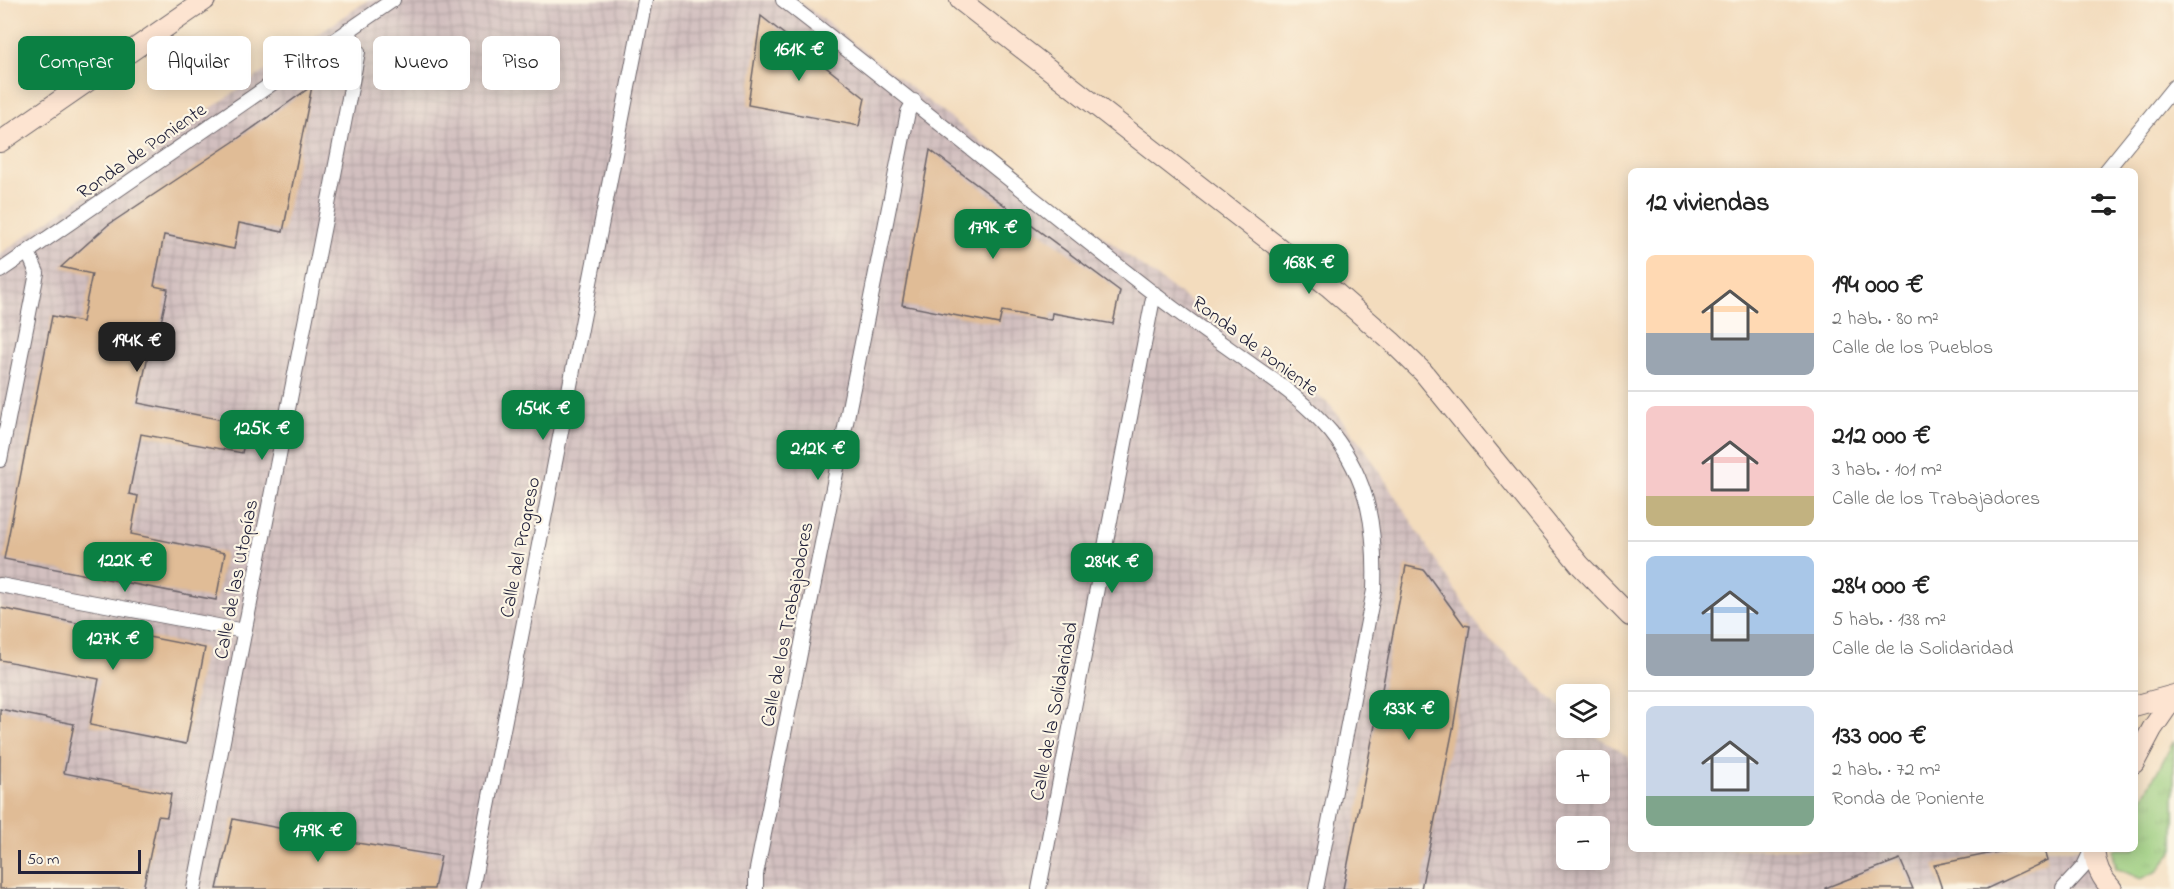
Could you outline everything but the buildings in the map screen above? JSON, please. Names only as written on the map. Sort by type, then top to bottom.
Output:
[{"type":"main road","points":[[0,142],[205,0]]},
{"type":"main road","points":[[960,0],[1328,286],[1391,341],[1423,372],[1580,565],[1628,614]]},
{"type":"main road","points":[[2138,705],[2174,696]]},
{"type":"main road","points":[[2138,755],[2174,696]]},
{"type":"main road","points":[[2094,852],[2100,874],[2112,889]]},
{"type":"street","name":"Ronda de Poniente","points":[[0,271],[393,0]]},
{"type":"street","name":"Calle del Progreso","points":[[472,889],[645,0]]},
{"type":"street","name":"Ronda de Poniente","points":[[783,0],[914,101],[1154,293],[1302,401],[1332,434],[1357,473],[1371,514],[1375,558],[1374,590],[1316,889]]},
{"type":"street","name":"Calle de las Utopías","points":[[194,889],[358,52],[348,30]]},
{"type":"street","points":[[2108,168],[2174,87]]},
{"type":"street","name":"Calle de los Trabajadores","points":[[756,889],[756,873],[908,112],[914,101]]},
{"type":"street","points":[[0,460],[37,273],[28,252]]},
{"type":"street","name":"Calle de la Solidaridad","points":[[1038,889],[1154,293]]},
{"type":"street","points":[[0,585],[244,631]]},
{"type":"street","points":[[2063,889],[2084,866],[2091,852]]},
{"type":"street","name":"Calle de los Trabajadores","points":[[747,889],[756,873]]},
{"type":"shaded area","points":[[368,0],[798,0],[1131,258],[1330,405],[1365,449],[1482,632],[1556,702],[1556,738],[1599,738],[1628,756],[1628,852],[2086,852],[2101,889],[0,889],[0,254],[238,90],[251,90],[251,81],[263,72],[263,90],[361,90],[361,36],[316,36]]},
{"type":"green space","points":[[2174,741],[2174,849],[2158,871],[2141,879],[2116,868],[2113,852],[2138,852],[2138,807]]}]
